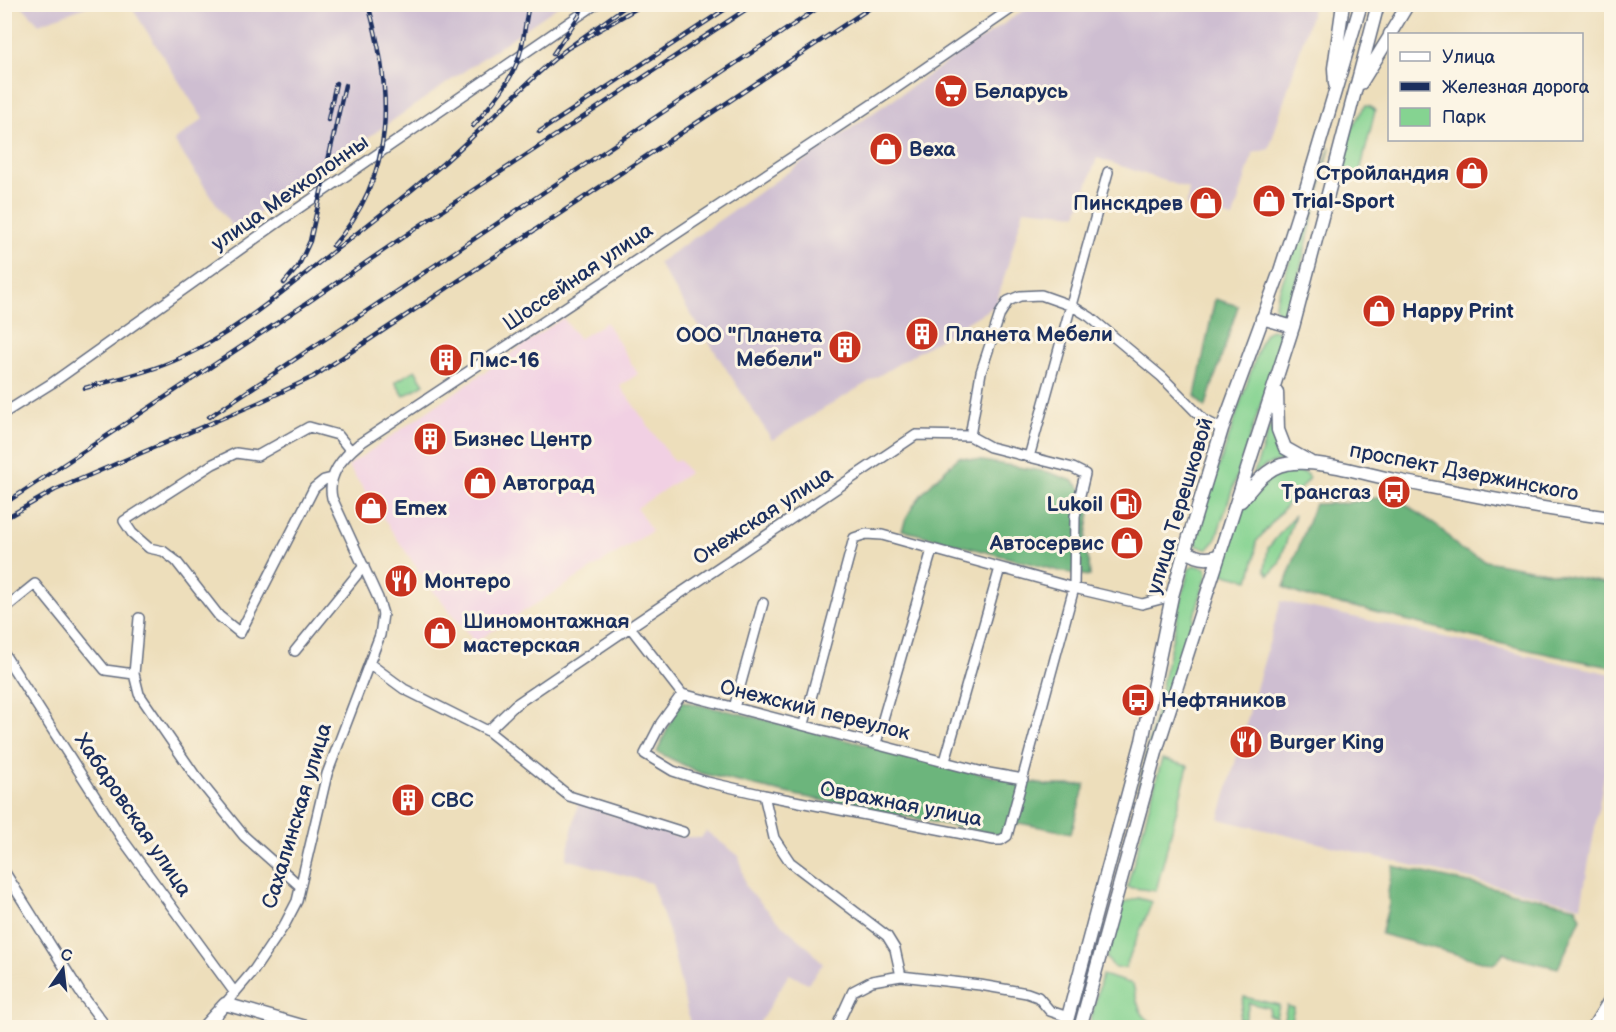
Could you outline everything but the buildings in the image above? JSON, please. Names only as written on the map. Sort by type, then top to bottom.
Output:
[{"type":"main road","points":[[1336,93],[1334,68],[1343,4]]},
{"type":"main road","name":"улица Терешковой","points":[[1066,1022],[1142,741],[1172,596],[1185,550],[1222,429],[1293,230],[1361,4]]},
{"type":"main road","points":[[1080,1028],[1158,745],[1293,327],[1378,4]]},
{"type":"main road","points":[[1393,4],[1408,4]]},
{"type":"main road","points":[[1391,33],[1408,4]]},
{"type":"main road","points":[[1353,97],[1388,38]]},
{"type":"main road","points":[[1328,117],[1346,122]]},
{"type":"main road","points":[[1262,318],[1293,327]]},
{"type":"main road","points":[[1277,379],[1276,415],[1278,430],[1285,448],[1310,462]]},
{"type":"main road","points":[[1235,509],[1255,483],[1270,471],[1285,464],[1310,462]]},
{"type":"main road","name":"проспект Дзержинского","points":[[1310,462],[1451,491],[1611,518]]},
{"type":"main road","points":[[1185,550],[1201,558],[1212,559],[1219,555]]},
{"type":"main road","points":[[1593,1028],[1611,998]]},
{"type":"main road","points":[[225,1004],[309,1028]]},
{"type":"main road","name":"Сахалинская улица","points":[[203,1028],[225,1004]]},
{"type":"street","name":"улица Мехколонны","points":[[4,413],[52,383],[280,221],[596,4]]},
{"type":"street","name":"Шоссейная улица","points":[[351,451],[338,435],[309,427],[257,456],[236,453],[213,464],[124,521],[132,534],[149,548],[163,551],[176,561],[219,616],[240,633],[314,488],[324,480],[332,478],[336,469],[351,451],[594,287],[889,93],[1018,4]]},
{"type":"street","points":[[1029,457],[1108,172]]},
{"type":"street","points":[[970,436],[981,372],[1000,314],[1008,301],[1020,296],[1041,295],[1072,306],[1089,317],[1162,377],[1204,420],[1222,429]]},
{"type":"street","name":"Онежская улица","points":[[488,731],[516,705],[916,435],[970,436],[990,447],[1073,468],[1085,474],[1075,516],[1074,588]]},
{"type":"street","points":[[332,478],[332,498],[364,566],[383,614],[380,635],[370,664],[404,689],[488,731],[569,796],[683,832]]},
{"type":"street","points":[[804,724],[854,538],[866,534],[882,535],[1074,588],[1142,604],[1172,596]]},
{"type":"street","points":[[876,743],[932,550]]},
{"type":"street","points":[[295,651],[364,566]]},
{"type":"street","points":[[945,761],[1000,568]]},
{"type":"street","points":[[4,609],[35,584],[105,670],[134,674]]},
{"type":"street","points":[[1023,779],[1074,588]]},
{"type":"street","points":[[734,708],[763,603]]},
{"type":"street","points":[[139,618],[134,674],[139,694],[194,774],[244,836],[300,886]]},
{"type":"street","points":[[630,627],[682,694]]},
{"type":"street","name":"Хабаровская улица","points":[[4,654],[123,840],[235,993]]},
{"type":"street","name":"Сахалинская улица","points":[[225,1004],[254,970],[285,924],[297,901],[327,774],[339,737],[370,664]]},
{"type":"street","name":"Онежский переулок","points":[[682,694],[983,772],[1023,779]]},
{"type":"street","name":"Овражная улица","points":[[682,694],[661,723],[645,754],[673,771],[707,782],[1001,840],[1007,836],[1023,779]]},
{"type":"street","points":[[764,795],[774,838],[790,862],[887,936],[895,949],[901,976]]},
{"type":"street","points":[[4,872],[80,992],[107,1028]]},
{"type":"street","points":[[836,1028],[853,992],[872,981],[901,976],[1027,993],[1038,997],[1050,1011],[1066,1022]]},
{"type":"shaded area","points":[[1033,4],[1314,5],[1269,149],[1253,153],[1233,218],[1186,206],[1189,189],[1097,158],[1077,214],[1024,209],[996,305],[772,440],[658,263]]},
{"type":"shaded area","points":[[21,5],[91,5],[39,24]]},
{"type":"shaded area","points":[[130,5],[560,5],[234,230],[174,141],[203,119]]},
{"type":"shaded area","points":[[563,318],[579,339],[606,322],[638,374],[620,386],[674,462],[679,459],[689,473],[637,508],[652,531],[475,642],[429,586],[348,466]]},
{"type":"shaded area","points":[[1281,601],[1611,674],[1611,738],[1581,906],[1219,819]]},
{"type":"shaded area","points":[[578,803],[673,836],[701,838],[706,831],[739,856],[746,887],[823,964],[808,983],[789,974],[757,1027],[693,1027],[690,1024],[668,929],[651,883],[566,859]]},
{"type":"green space","points":[[1366,106],[1375,111],[1359,176],[1349,177],[1342,173],[1344,149]]},
{"type":"green space","points":[[1330,147],[1291,307],[1289,312],[1283,315],[1276,312],[1275,303]]},
{"type":"green space","points":[[1215,299],[1238,306],[1205,408],[1195,396]]},
{"type":"green space","points":[[1271,330],[1278,331],[1283,336],[1215,541],[1208,549],[1197,546],[1196,535],[1261,341],[1265,333]]},
{"type":"green space","points":[[415,370],[424,384],[404,396],[395,382]]},
{"type":"green space","points":[[1271,423],[1277,442],[1289,458],[1265,466],[1253,476]]},
{"type":"green space","points":[[959,457],[1048,472],[1073,481],[1092,500],[1084,547],[1089,562],[1090,576],[1063,572],[902,530],[918,499]]},
{"type":"green space","points":[[1284,471],[1306,473],[1309,478],[1256,542],[1249,580],[1221,573],[1236,525],[1247,502],[1263,483]]},
{"type":"green space","points":[[1387,496],[1404,503],[1442,530],[1460,549],[1486,561],[1611,584],[1611,667],[1312,598],[1284,587],[1315,504],[1346,503]]},
{"type":"green space","points":[[1295,515],[1279,564],[1269,575],[1265,570],[1268,548]]},
{"type":"green space","points":[[1194,565],[1206,568],[1207,576],[1138,790],[1184,588],[1189,569]]},
{"type":"green space","points":[[680,701],[738,713],[995,777],[1046,785],[1085,785],[1071,833],[1019,823],[999,835],[790,794],[700,773],[657,752]]},
{"type":"green space","points":[[1162,759],[1188,766],[1156,891],[1127,887]]},
{"type":"green space","points":[[1393,866],[1576,907],[1581,918],[1558,968],[1515,958],[1504,952],[1493,964],[1381,934],[1389,904],[1388,892]]},
{"type":"green space","points":[[1138,898],[1152,902],[1125,968],[1115,968],[1106,958],[1122,903]]},
{"type":"green space","points":[[1102,975],[1133,984],[1140,1010],[1147,1019],[1159,1027],[1089,1027]]},
{"type":"green space","points":[[1244,997],[1279,1005],[1276,1017],[1268,1015],[1270,1008],[1249,1003],[1245,1020],[1239,1019]]},
{"type":"green space","points":[[1287,1006],[1294,1008],[1289,1027],[1282,1027]]},
{"type":"railway","points":[[333,246],[354,218],[369,190],[379,161],[384,131],[385,100],[382,69],[368,4]]},
{"type":"railway","points":[[473,126],[510,78],[522,47],[529,4]]},
{"type":"railway","points":[[553,54],[579,16],[583,4]]},
{"type":"railway","points":[[629,4],[568,48],[644,4]]},
{"type":"railway","points":[[539,132],[733,4]]},
{"type":"railway","points":[[4,504],[754,4]]},
{"type":"railway","points":[[209,417],[824,4]]},
{"type":"railway","points":[[4,519],[55,490],[313,377],[876,4]]},
{"type":"railway","points":[[85,388],[169,363],[200,348],[239,324],[420,183],[568,48]]},
{"type":"railway","points":[[328,120],[336,83]]},
{"type":"railway","points":[[284,283],[298,267],[310,241],[345,85]]},
{"type":"place","name":"Беларусь","points":[[951,91]]},
{"type":"place","name":"Веха","points":[[886,149]]},
{"type":"place","name":"Стройландия","points":[[1472,173]]},
{"type":"place","name":"Trial-Sport","points":[[1269,201]]},
{"type":"place","name":"Пинскдрев","points":[[1206,203]]},
{"type":"place","name":"Happy Print","points":[[1379,311]]},
{"type":"place","name":"Планета Мебели","points":[[922,334]]},
{"type":"place","name":"ООО \"Планета Мебели\"","points":[[845,347]]},
{"type":"place","name":"Пмс-16","points":[[446,360]]},
{"type":"place","name":"Бизнес Центр","points":[[430,439]]},
{"type":"place","name":"Автоград","points":[[480,483]]},
{"type":"place","name":"Трансгаз","points":[[1394,492]]},
{"type":"place","name":"Lukoil","points":[[1126,504]]},
{"type":"place","name":"Emex","points":[[371,508]]},
{"type":"place","name":"Автосервис","points":[[1127,543]]},
{"type":"place","name":"Монтеро","points":[[401,581]]},
{"type":"place","name":"Шиномонтажная мастерская","points":[[440,633]]},
{"type":"place","name":"Нефтяников","points":[[1138,700]]},
{"type":"place","name":"Burger King","points":[[1246,742]]},
{"type":"place","name":"СВС","points":[[408,800]]}]
